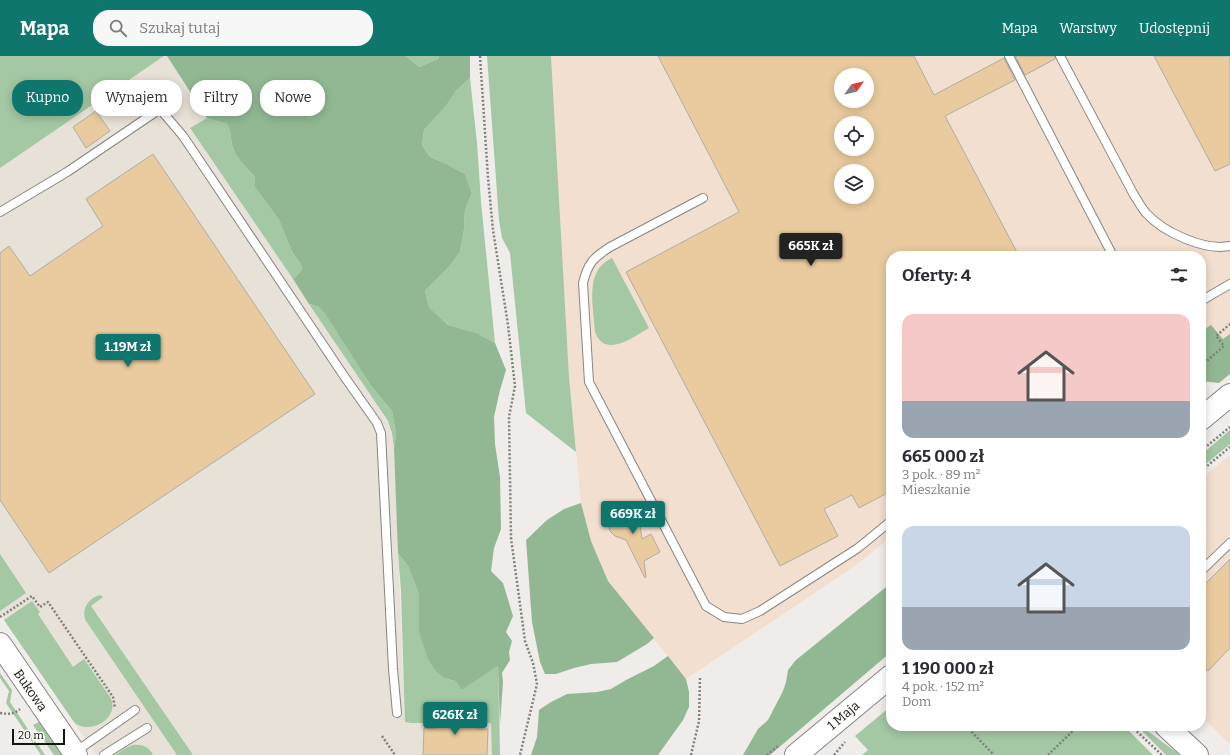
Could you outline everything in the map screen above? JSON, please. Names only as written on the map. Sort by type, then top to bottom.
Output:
[{"type":"street","points":[[1206,415],[1230,395]]},
{"type":"street","name":"Bukowa","points":[[0,644],[76,754]]},
{"type":"street","name":"1 Maja","points":[[796,755],[886,680]]},
{"type":"street","points":[[1171,731],[1197,755]]},
{"type":"lane","points":[[1009,56],[1110,251]]},
{"type":"lane","points":[[1060,56],[1134,195],[1146,213],[1171,232],[1198,243],[1225,247],[1230,246]]},
{"type":"lane","points":[[0,212],[66,172],[160,109],[183,136],[381,432],[393,669],[397,713]]},
{"type":"lane","points":[[703,198],[610,247],[596,256],[587,270],[583,283],[589,382],[706,606],[724,617],[742,619],[760,611],[858,548],[886,524]]},
{"type":"lane","points":[[1206,298],[1230,284]]},
{"type":"lane","points":[[1206,566],[1230,542]]},
{"type":"lane","points":[[76,754],[135,710]]},
{"type":"lane","points":[[104,755],[147,728]]},
{"type":"path","points":[[480,56],[492,222],[508,325],[515,386],[509,416],[511,538],[525,641],[537,684],[520,755]]},
{"type":"path","points":[[1206,362],[1224,346],[1216,336],[1230,324]]},
{"type":"path","points":[[1206,447],[1230,427]]},
{"type":"path","points":[[1206,467],[1230,447]]},
{"type":"path","points":[[0,617],[32,596],[40,607],[48,602],[113,697],[115,710]]},
{"type":"path","points":[[691,755],[699,721],[700,677]]},
{"type":"path","points":[[0,713],[11,714],[20,709]]},
{"type":"path","points":[[971,731],[994,755]]},
{"type":"path","points":[[1048,755],[1073,731]]},
{"type":"path","points":[[1136,731],[1162,755]]},
{"type":"path","points":[[382,736],[395,755]]},
{"type":"path","points":[[834,755],[843,744]]},
{"type":"shaded area","points":[[164,56],[167,56],[190,92],[190,116],[206,116],[207,118],[190,129],[293,279],[390,425],[394,448],[405,721],[462,690],[498,666],[500,755],[96,755],[0,613],[0,168],[76,116],[83,116],[83,111],[91,106],[91,116],[182,116],[182,80],[129,80]]},
{"type":"shaded area","points":[[551,56],[1230,56],[1230,334],[1223,339],[1211,325],[1206,328],[1206,251],[886,251],[886,541],[855,566],[686,679],[608,581],[591,541],[581,503],[569,377]]},
{"type":"shaded area","points":[[1230,455],[1230,744],[1206,721],[1206,475]]},
{"type":"green space","points":[[0,56],[164,56],[129,80],[91,80],[91,106],[83,111],[83,80],[12,80],[12,116],[76,116],[0,168]]},
{"type":"green space","points":[[167,56],[406,56],[419,67],[438,59],[439,56],[470,56],[470,78],[456,91],[446,106],[424,130],[422,145],[430,157],[465,174],[472,193],[465,210],[464,230],[460,252],[449,267],[425,291],[429,307],[448,325],[477,333],[495,343],[506,370],[494,417],[495,444],[500,477],[501,529],[494,548],[491,571],[503,583],[513,616],[506,632],[512,641],[509,652],[510,660],[502,673],[503,682],[500,725],[498,666],[462,690],[455,681],[444,678],[435,670],[428,659],[419,632],[419,595],[408,566],[398,553],[394,448],[396,434],[392,411],[371,386],[325,314],[319,307],[309,304],[293,279],[301,271],[302,266],[292,252],[279,220],[254,186],[255,177],[236,154],[227,124],[207,118],[206,116],[252,116],[252,80],[190,80],[190,92]]},
{"type":"green space","points":[[406,56],[439,56],[438,59],[419,67]]},
{"type":"green space","points":[[487,56],[551,56],[569,377],[576,452],[526,413],[510,253],[502,238],[499,220]]},
{"type":"green space","points":[[470,78],[495,343],[477,333],[448,325],[429,307],[425,291],[449,267],[460,252],[464,230],[465,210],[472,193],[465,174],[430,157],[422,145],[424,130],[446,106],[456,91]]},
{"type":"green space","points":[[207,118],[227,124],[236,154],[255,177],[254,186],[279,220],[292,252],[302,266],[301,271],[293,279],[190,128]]},
{"type":"green space","points":[[612,258],[649,328],[620,344],[612,345],[605,344],[600,340],[595,332],[592,290],[596,274],[600,267]]},
{"type":"green space","points":[[309,304],[319,307],[325,314],[371,386],[392,411],[396,434],[394,448],[392,433],[388,421]]},
{"type":"green space","points":[[1211,325],[1223,339],[1230,334],[1230,374],[1219,383],[1206,382],[1206,328]]},
{"type":"green space","points":[[1230,430],[1230,444],[1206,464],[1206,451]]},
{"type":"green space","points":[[581,503],[591,541],[608,581],[654,638],[647,644],[617,662],[591,664],[556,674],[545,674],[540,662],[532,622],[526,540],[547,520],[564,509]]},
{"type":"green space","points":[[398,553],[408,566],[419,595],[419,632],[444,678],[455,681],[462,690],[498,666],[500,755],[492,755],[491,723],[477,723],[477,714],[435,713],[435,723],[405,722],[401,591]]},
{"type":"green space","points":[[0,554],[26,593],[0,611]]},
{"type":"green space","points":[[886,587],[886,656],[770,755],[743,755],[758,729],[768,720],[783,691],[788,670],[796,660]]},
{"type":"green space","points":[[100,595],[103,597],[91,606],[193,755],[177,755],[86,621],[84,613],[87,605],[92,599]]},
{"type":"green space","points":[[32,601],[40,612],[38,614],[73,667],[84,659],[110,697],[112,705],[111,712],[101,723],[87,727],[80,726],[74,722],[4,620]]},
{"type":"green space","points":[[668,656],[686,679],[689,692],[689,707],[683,720],[658,755],[531,755],[537,737],[539,710],[567,694],[597,692],[611,689],[654,666]]},
{"type":"green space","points":[[0,673],[12,690],[10,702],[45,755],[41,755],[6,703],[9,691],[0,678]]},
{"type":"green space","points":[[886,710],[886,731],[1129,731],[1153,755],[862,755],[868,750],[855,736]]},
{"type":"green space","points":[[39,722],[64,755],[54,755],[33,725]]},
{"type":"green space","points":[[1142,731],[1148,731],[1180,755],[1166,755]]},
{"type":"green space","points":[[133,745],[145,747],[152,752],[153,755],[115,755]]},
{"type":"building","points":[[658,56],[914,56],[934,95],[1004,58],[1015,80],[945,116],[1016,251],[886,251],[886,494],[859,508],[852,495],[824,509],[838,536],[780,566],[626,272],[739,212]]},
{"type":"building","points":[[1015,56],[1055,56],[1055,59],[1025,75]]},
{"type":"building","points":[[1154,56],[1230,56],[1230,164],[1215,171]]},
{"type":"building","points":[[91,114],[91,116],[100,116],[110,131],[86,148],[73,127]]},
{"type":"building","points":[[153,154],[315,394],[49,573],[0,500],[0,253],[9,246],[30,276],[103,226],[86,199]]},
{"type":"building","points":[[617,508],[630,508],[635,512],[639,517],[642,539],[651,534],[660,552],[644,561],[645,578],[626,540],[615,536],[610,531],[608,525],[612,512]]},
{"type":"building","points":[[1230,559],[1230,648],[1208,671],[1206,669],[1206,583]]},
{"type":"building","points":[[435,713],[477,714],[477,729],[488,729],[487,755],[423,755],[424,728],[435,728]]}]
